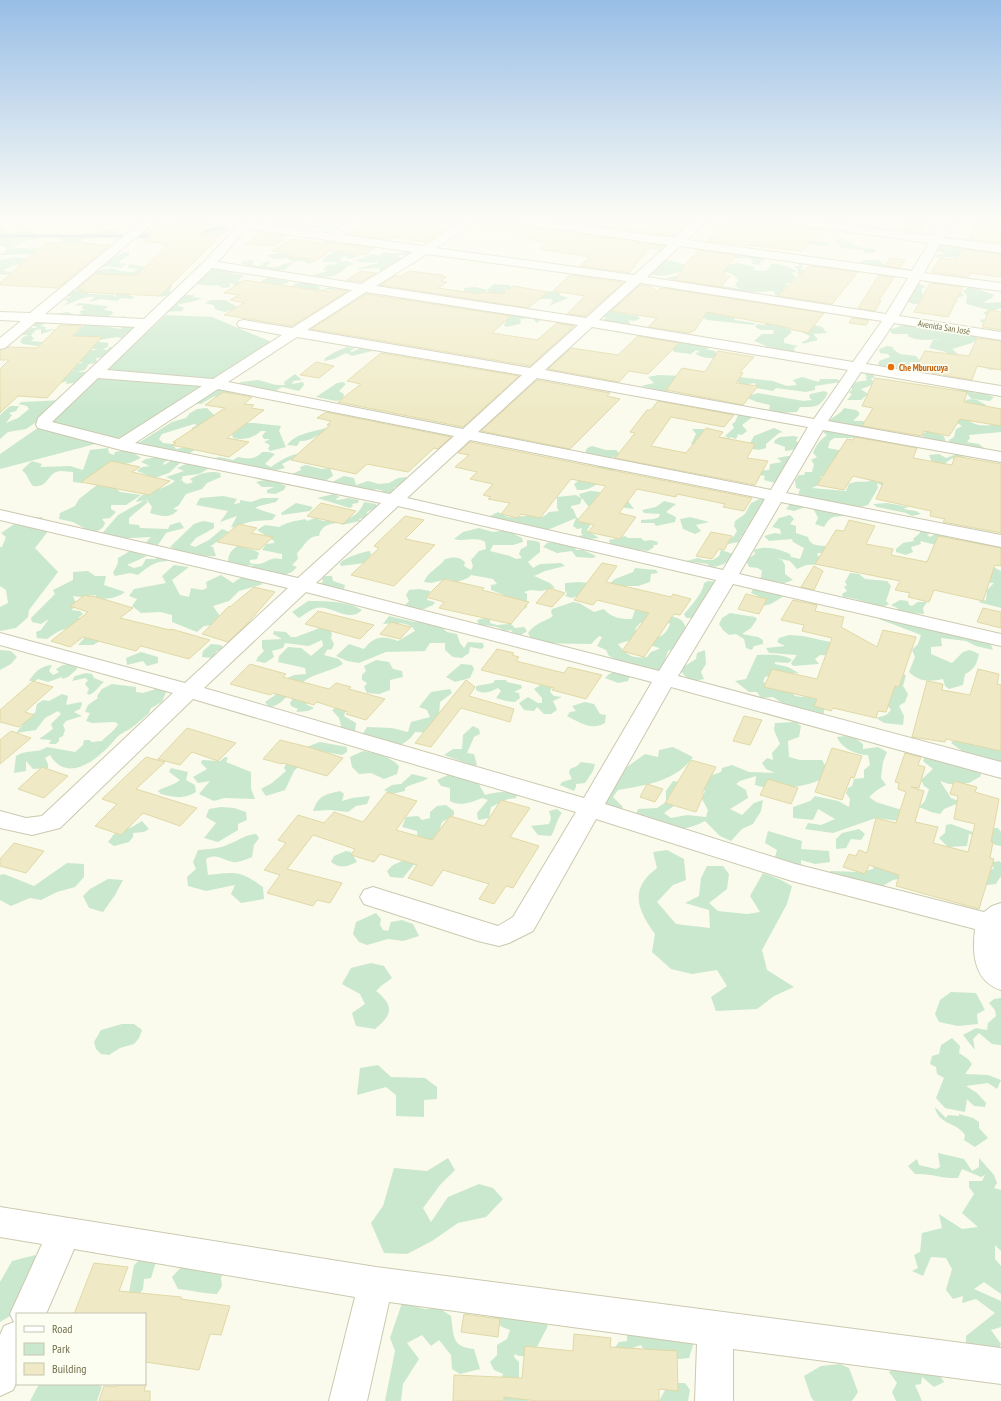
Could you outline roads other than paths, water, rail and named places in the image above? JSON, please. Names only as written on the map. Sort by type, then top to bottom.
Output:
[{"type":"street","points":[[0,345],[73,282]]},
{"type":"street","points":[[190,282],[44,420],[44,425],[121,445],[392,500],[1001,640]]},
{"type":"street","points":[[334,282],[856,366],[1001,391]]},
{"type":"street","points":[[121,445],[373,282]]},
{"type":"street","points":[[0,819],[25,827],[40,827],[51,822],[392,500],[468,434],[633,282]]},
{"type":"street","name":"Avenida San José","points":[[674,282],[892,316],[1001,336]]},
{"type":"street","points":[[373,897],[478,931],[499,936],[514,930],[523,924],[665,679],[728,577],[818,424],[856,366],[892,316],[912,282]]},
{"type":"street","points":[[968,282],[1001,287]]},
{"type":"street","points":[[0,316],[147,323]]},
{"type":"street","name":"Avenida San José","points":[[892,316],[1001,329]]},
{"type":"street","points":[[244,324],[535,373],[1001,457]]},
{"type":"street","points":[[95,373],[215,384],[1001,541]]},
{"type":"street","points":[[0,515],[301,585],[665,679],[1001,770]]},
{"type":"street","points":[[0,639],[190,691],[590,808],[792,872],[995,918],[987,954],[992,971],[1001,979]]},
{"type":"street","points":[[0,1222],[376,1284],[1001,1366]]},
{"type":"street","points":[[28,1313],[65,1232]]},
{"type":"street","points":[[348,1401],[376,1284]]},
{"type":"street","points":[[714,1401],[715,1329]]},
{"type":"street","points":[[0,1377],[16,1341]]},
{"type":"place","name":"Che Mburucuya","points":[[891,367]]}]
